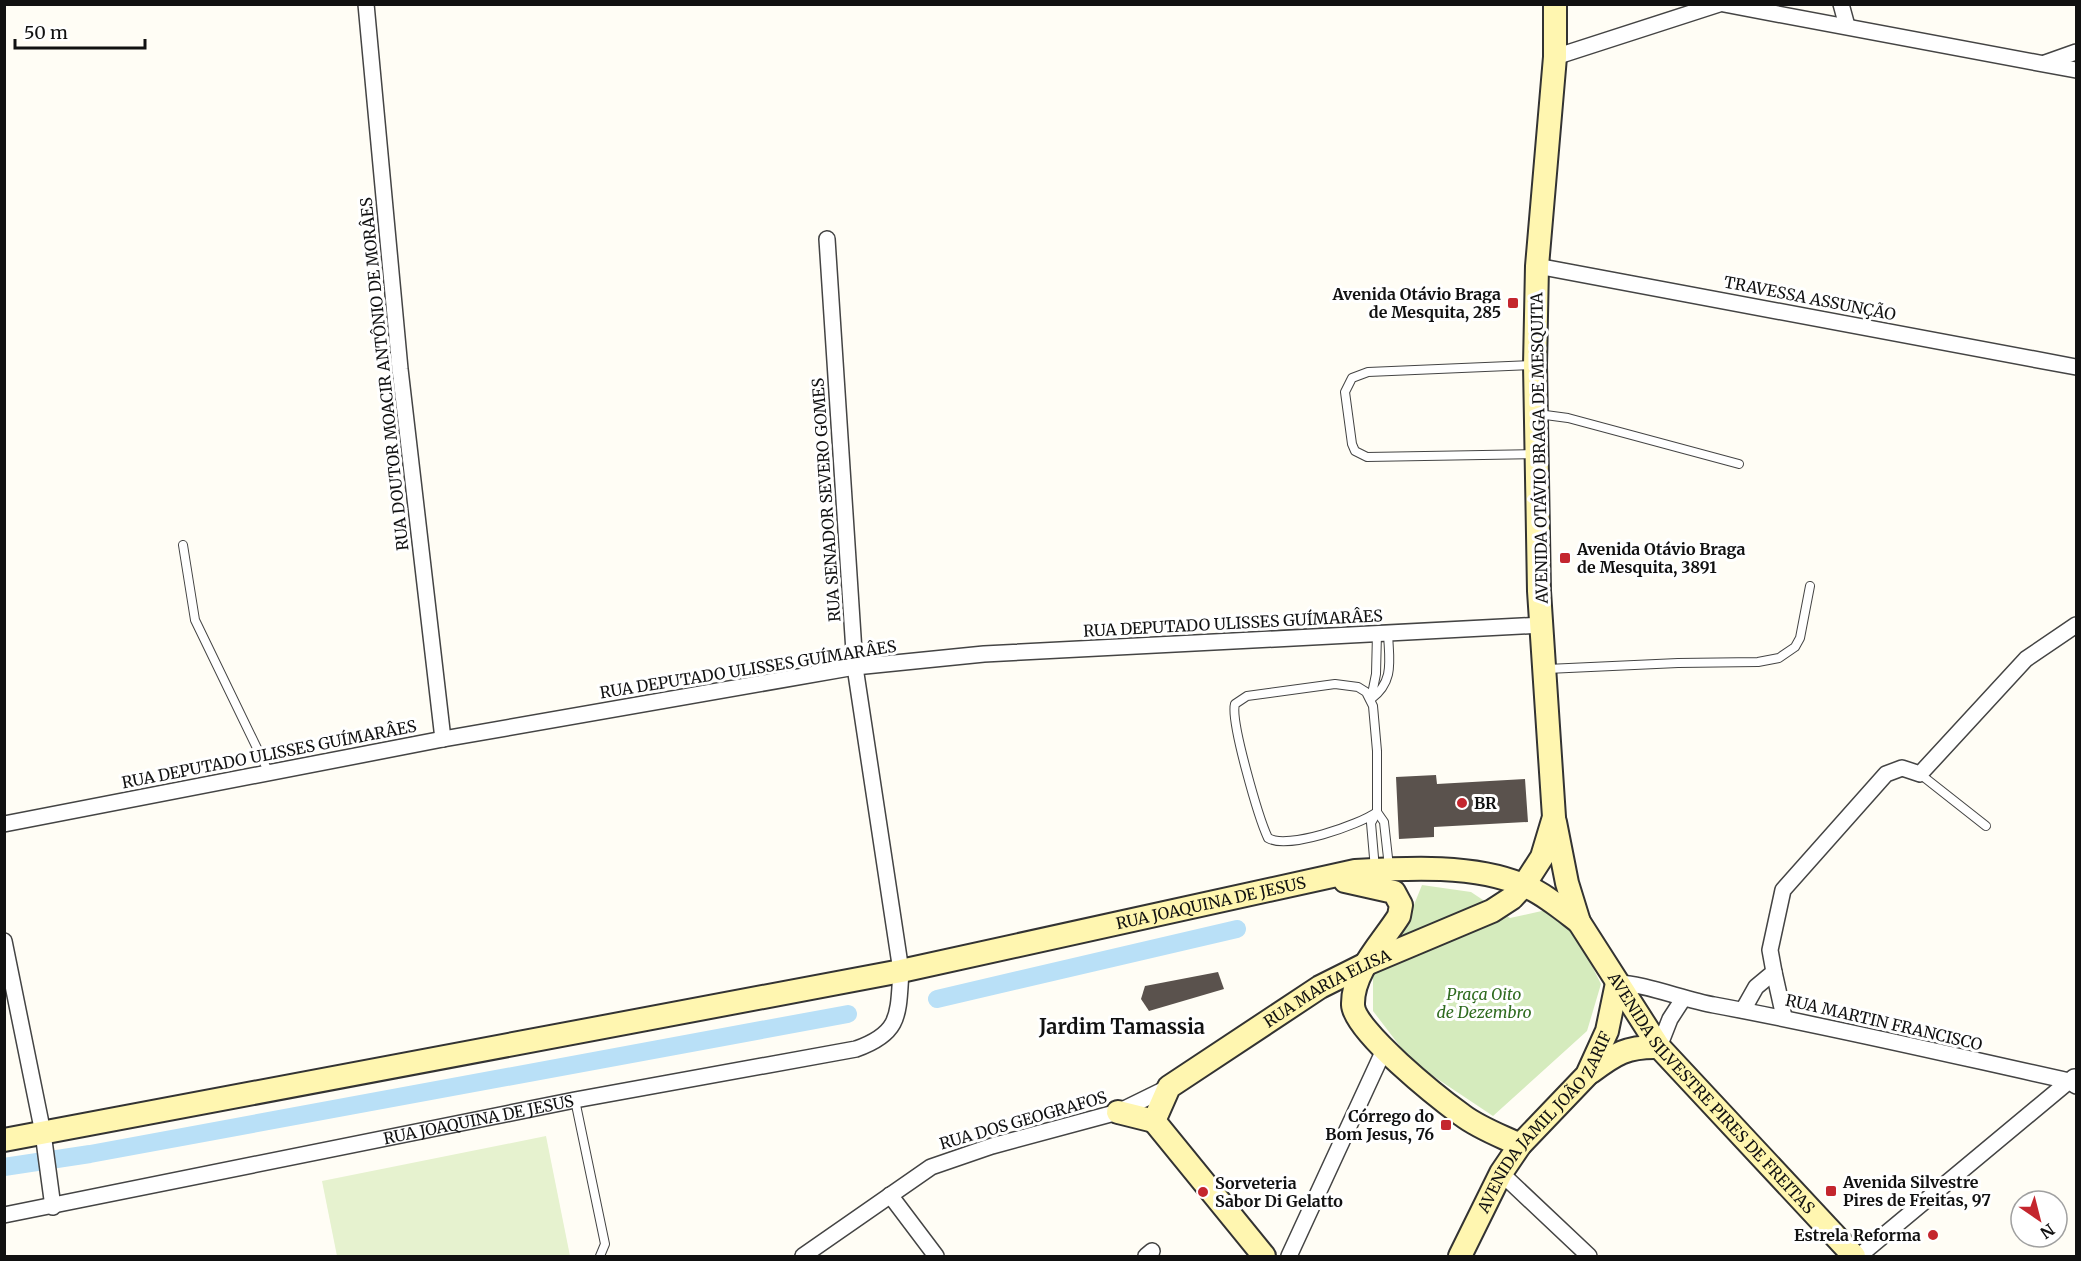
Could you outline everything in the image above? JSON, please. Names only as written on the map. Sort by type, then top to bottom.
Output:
[{"type":"main road","name":"AVENIDA OTÁVIO BRAGA DE MESQUITA","points":[[1524,885],[1542,857],[1554,817],[1539,591],[1535,365],[1537,266],[1556,57],[1556,4]]},
{"type":"main road","name":"AVENIDA SILVESTRE PIRES DE FREITAS","points":[[1554,817],[1567,883],[1579,922],[1659,1047],[1854,1257]]},
{"type":"main road","name":"RUA JOAQUINA DE JESUS","points":[[4,1140],[901,972],[1321,878],[1383,870],[1447,870],[1524,885]]},
{"type":"main road","points":[[1321,878],[1383,888],[1399,897],[1401,905],[1399,916],[1366,964],[1359,979],[1353,1008],[1370,1035],[1384,1050],[1464,1117],[1520,1145]]},
{"type":"main road","name":"AVENIDA SILVESTRE PIRES DE FREITAS","points":[[1524,885],[1579,922]]},
{"type":"main road","name":"RUA MARIA ELISA","points":[[1169,1087],[1320,987],[1366,964],[1492,911],[1512,898],[1524,885]]},
{"type":"main road","name":"AVENIDA JAMIL JOÃO ZARIF","points":[[1460,1257],[1501,1173],[1520,1145],[1587,1075],[1607,1031],[1617,983]]},
{"type":"main road","points":[[1587,1075],[1618,1053],[1632,1047],[1659,1047]]},
{"type":"main road","points":[[1154,1121],[1169,1087]]},
{"type":"main road","points":[[1118,1112],[1154,1121],[1264,1257]]},
{"type":"street","name":"RUA DOUTOR MOACIR ANTÔNIO DE MORÂES","points":[[366,4],[400,369],[443,739]]},
{"type":"street","points":[[1556,57],[1719,4]]},
{"type":"street","points":[[1724,4],[2076,70]]},
{"type":"street","points":[[1841,4],[1846,26]]},
{"type":"street","points":[[2042,64],[2076,52]]},
{"type":"street","name":"RUA SENADOR SEVERO GOMES","points":[[827,239],[855,667],[901,972]]},
{"type":"street","name":"TRAVESSA ASSUNÇÃO","points":[[1537,266],[2076,367]]},
{"type":"street","name":"RUA DEPUTADO ULISSES GUÍMARÂES","points":[[4,824],[443,739],[855,667],[984,654],[1542,625]]},
{"type":"street","points":[[1784,1017],[1770,950],[1779,903],[1790,879],[1886,774],[1902,768],[1920,774],[2026,659],[2076,625]]},
{"type":"street","points":[[4,941],[43,1133],[53,1206]]},
{"type":"street","name":"RUA JOAQUINA DE JESUS","points":[[4,1215],[575,1100],[856,1049],[874,1043],[888,1034],[894,1025],[901,972]]},
{"type":"street","points":[[1743,1010],[1756,987],[1774,972]]},
{"type":"street","name":"RUA MARTIN FRANCISCO","points":[[1617,983],[1630,983],[1683,999],[1784,1017],[2074,1081]]},
{"type":"street","points":[[1659,1047],[1670,1019],[1683,999]]},
{"type":"street","points":[[1289,1257],[1384,1050]]},
{"type":"street","points":[[1859,1257],[2074,1081]]},
{"type":"street","name":"RUA DOS GEOGRAFOS","points":[[803,1257],[931,1167],[947,1159],[1118,1112],[1169,1087]]},
{"type":"street","points":[[1501,1173],[1590,1257]]},
{"type":"street","points":[[890,1195],[936,1257]]},
{"type":"lane","points":[[1535,365],[1368,372],[1352,378],[1345,392],[1352,444],[1355,451],[1367,457],[1537,454]]},
{"type":"lane","points":[[1537,414],[1568,418],[1739,464]]},
{"type":"lane","points":[[183,545],[195,620],[269,772]]},
{"type":"lane","points":[[1545,669],[1758,662],[1779,658],[1795,647],[1800,638],[1810,586]]},
{"type":"lane","points":[[1383,633],[1371,699],[1377,752],[1377,812],[1371,823],[1383,870]]},
{"type":"lane","points":[[1371,699],[1383,690],[1388,680],[1383,633]]},
{"type":"lane","points":[[1371,699],[1358,687],[1335,684],[1247,696],[1240,699],[1233,711],[1257,808],[1268,838],[1282,842],[1352,826],[1377,812]]},
{"type":"lane","points":[[1920,774],[1986,826]]},
{"type":"lane","points":[[1377,812],[1384,822],[1383,870]]},
{"type":"lane","points":[[575,1100],[605,1244],[600,1257]]},
{"type":"green space","name":"Praça Oito de Dezembro","points":[[1422,885],[1471,892],[1510,918],[1555,908],[1585,952],[1601,984],[1587,1031],[1493,1116],[1412,1062],[1373,1011],[1373,977],[1403,932]]},
{"type":"green space","points":[[546,1136],[570,1256],[337,1256],[322,1181]]},
{"type":"building","name":"BR","points":[[1436,775],[1437,784],[1525,779],[1528,822],[1434,827],[1434,837],[1399,839],[1396,777]]},
{"type":"building","points":[[1218,972],[1224,989],[1149,1011],[1141,999],[1145,986]]},
{"type":"waterway","points":[[937,999],[1237,929]]},
{"type":"waterway","points":[[4,1167],[90,1154],[848,1014]]},
{"type":"place","name":"Avenida Otávio Braga de Mesquita, 285","points":[[1513,303]]},
{"type":"place","name":"Avenida Otávio Braga de Mesquita, 3891","points":[[1565,558]]},
{"type":"place","name":"BR","points":[[1462,803]]},
{"type":"place","name":"Córrego do Bom Jesus, 76","points":[[1446,1125]]},
{"type":"place","name":"Avenida Silvestre Pires de Freitas, 97","points":[[1831,1191]]},
{"type":"place","name":"Sorveteria Sabor Di Gelatto","points":[[1203,1192]]},
{"type":"place","name":"Estrela Reforma","points":[[1933,1235]]},
{"type":"district","name":"Jardim Tamassia","points":[[1122,1027]]}]
